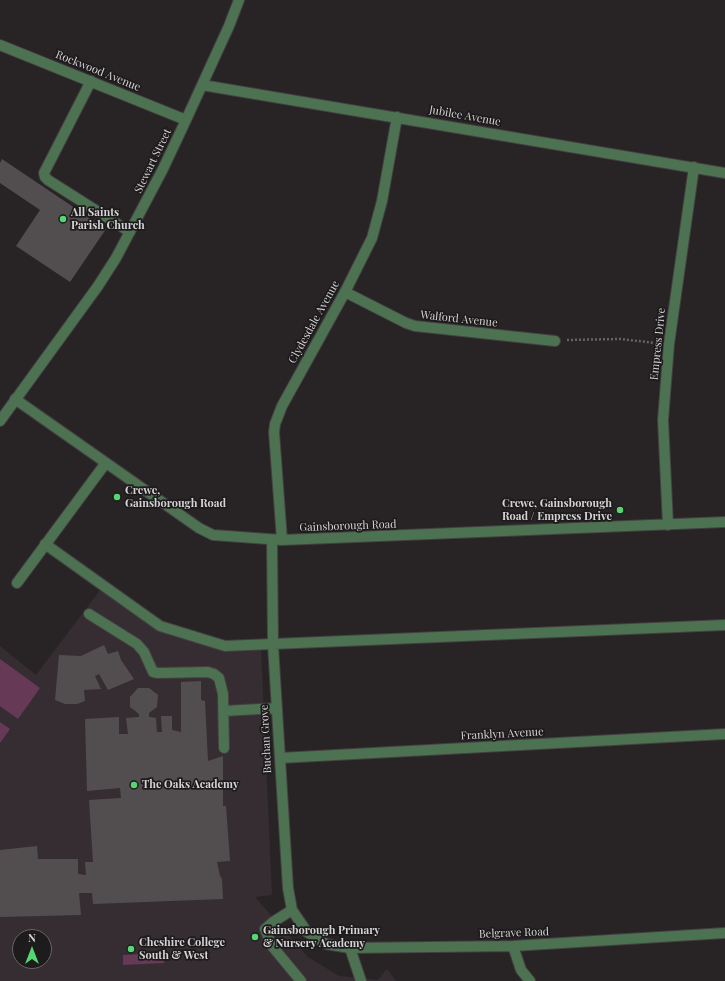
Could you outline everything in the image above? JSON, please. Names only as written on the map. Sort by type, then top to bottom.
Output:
[{"type":"street","name":"Stewart Street","points":[[0,421],[98,286],[130,232],[186,120],[229,26],[239,0]]},
{"type":"street","name":"Rockwood Avenue","points":[[0,45],[186,120]]},
{"type":"street","points":[[91,81],[44,173],[45,177],[130,232]]},
{"type":"street","name":"Jubilee Avenue","points":[[202,85],[725,173]]},
{"type":"street","name":"Clydesdale Avenue","points":[[277,540],[275,424],[282,406],[345,292],[372,238],[378,219],[397,117]]},
{"type":"street","name":"Empress Drive","points":[[668,525],[663,420],[669,344],[694,167]]},
{"type":"street","name":"Walford Avenue","points":[[345,292],[406,323],[415,326],[555,341]]},
{"type":"street","name":"Gainsborough Road","points":[[15,399],[105,464],[199,528],[213,535],[277,540],[725,522]]},
{"type":"street","points":[[16,583],[105,464]]},
{"type":"street","name":"Buchan Grove","points":[[277,540],[273,645],[288,888],[292,910],[306,932]]},
{"type":"street","points":[[45,544],[160,626],[225,646],[725,625]]},
{"type":"street","points":[[89,614],[137,644],[144,652],[153,672],[208,672],[219,678],[222,685],[224,711],[224,748]]},
{"type":"street","points":[[224,711],[277,708]]},
{"type":"street","name":"Franklyn Avenue","points":[[280,758],[725,734]]},
{"type":"street","points":[[292,910],[273,922],[266,929],[272,946],[301,981]]},
{"type":"street","name":"Belgrave Road","points":[[306,932],[326,944],[350,948],[513,946],[725,933]]},
{"type":"street","points":[[513,946],[521,970],[530,981]]},
{"type":"street","points":[[350,948],[361,981]]},
{"type":"path","points":[[555,341],[620,339],[669,344]]},
{"type":"shaded area","name":"The Oaks Academy","points":[[101,589],[159,631],[261,648],[272,895],[255,897],[308,957],[339,976],[378,980],[387,969],[396,981],[0,981],[0,646],[36,675]]},
{"type":"shaded area","points":[[0,659],[40,688],[18,719],[0,706]]},
{"type":"shaded area","points":[[0,722],[10,729],[0,743]]},
{"type":"shaded area","points":[[164,953],[164,963],[123,965],[123,955]]},
{"type":"building","name":"All Saints Parish Church","points":[[2,159],[106,229],[70,282],[16,246],[40,210],[0,183],[0,163]]},
{"type":"building","points":[[104,645],[108,654],[118,651],[121,660],[134,679],[108,690],[99,674],[95,676],[101,689],[84,690],[85,701],[77,704],[65,704],[55,700],[59,655],[81,656]]},
{"type":"building","points":[[201,681],[201,700],[205,701],[208,761],[223,756],[223,806],[226,806],[230,861],[217,862],[222,879],[223,899],[93,904],[92,893],[79,893],[81,915],[0,917],[0,850],[37,846],[38,859],[78,859],[78,874],[86,875],[85,862],[93,862],[89,800],[121,798],[120,788],[87,791],[85,719],[119,717],[119,734],[128,734],[126,718],[139,717],[139,714],[130,707],[130,697],[138,688],[149,688],[158,695],[157,707],[149,713],[149,717],[156,718],[157,732],[162,732],[161,716],[172,716],[172,730],[181,732],[181,682]]},
{"type":"place","name":"All Saints Parish Church","points":[[63,219]]},
{"type":"place","name":"Crewe, Gainsborough Road","points":[[117,497]]},
{"type":"place","name":"Crewe, Gainsborough Road / Empress Drive","points":[[620,510]]},
{"type":"place","name":"The Oaks Academy","points":[[134,785]]},
{"type":"place","name":"Gainsborough Primary & Nursery Academy","points":[[255,937]]},
{"type":"place","name":"Cheshire College South & West","points":[[131,949]]}]
